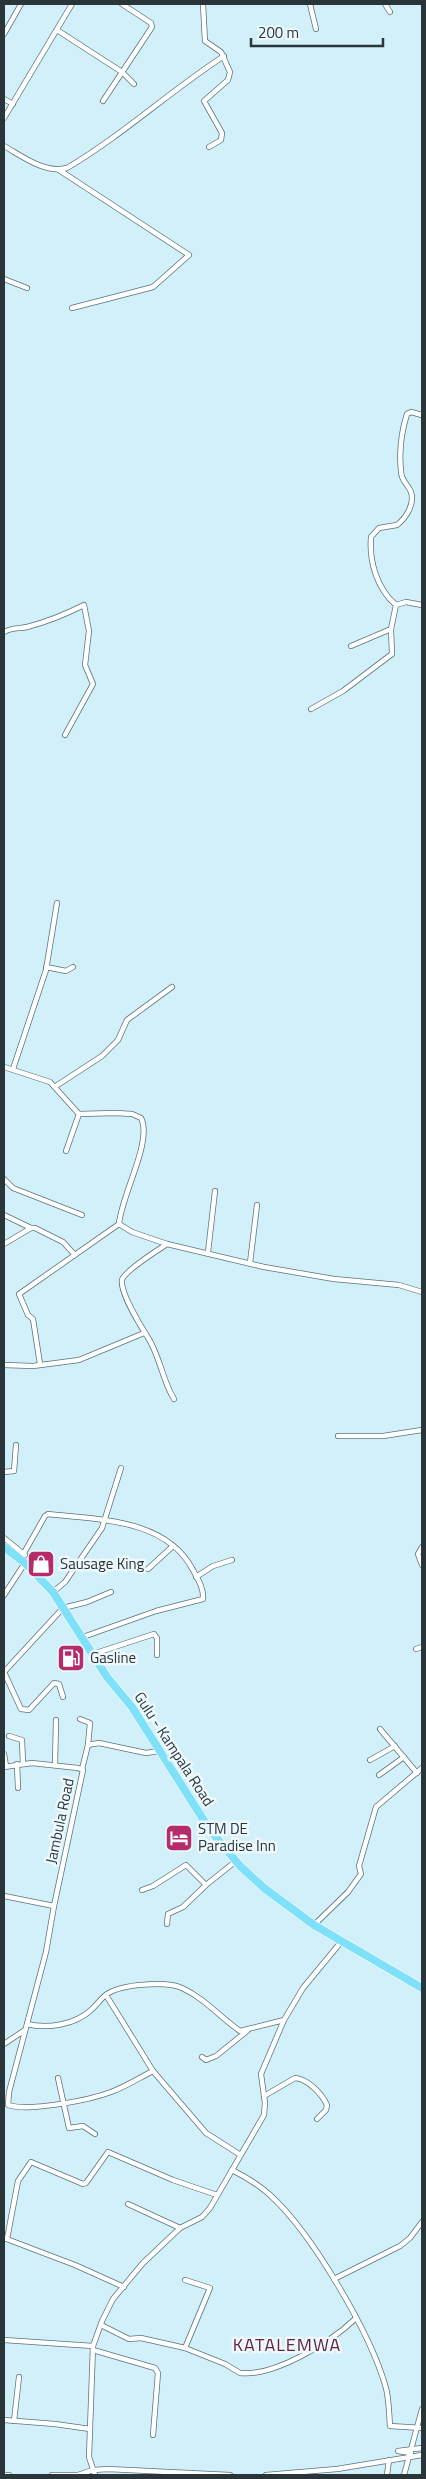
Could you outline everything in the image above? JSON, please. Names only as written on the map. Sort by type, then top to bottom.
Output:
[{"type":"main road","name":"Gulu - Kampala Road","points":[[4,1547],[23,1559],[53,1592],[83,1637],[106,1677],[132,1707],[210,1830],[236,1861],[264,1888],[314,1925],[422,1988]]},
{"type":"street","points":[[4,34],[20,4]]},
{"type":"street","points":[[4,118],[72,4]]},
{"type":"street","points":[[103,101],[152,25],[122,4]]},
{"type":"street","points":[[203,4],[205,40],[224,56],[230,77],[204,101],[222,133],[221,140],[209,147]]},
{"type":"street","points":[[310,4],[316,29]]},
{"type":"street","points":[[385,4],[390,12]]},
{"type":"street","points":[[58,30],[122,72],[134,84]]},
{"type":"street","points":[[59,170],[67,168],[89,154],[224,56]]},
{"type":"street","points":[[4,99],[13,104]]},
{"type":"street","points":[[4,146],[34,162],[59,170],[189,254],[153,287],[72,308]]},
{"type":"street","points":[[4,279],[27,288]]},
{"type":"street","points":[[396,605],[386,595],[375,570],[371,537],[377,529],[396,525],[410,509],[412,502],[410,490],[402,480],[401,441],[407,414],[410,412],[422,415]]},
{"type":"street","points":[[396,605],[406,602],[422,605]]},
{"type":"street","points":[[4,632],[10,628],[24,628],[64,615],[84,605],[89,631],[85,665],[93,684],[66,734]]},
{"type":"street","points":[[311,709],[343,691],[392,654],[391,629],[396,605]]},
{"type":"street","points":[[351,646],[391,629]]},
{"type":"street","points":[[13,1069],[46,967],[57,903]]},
{"type":"street","points":[[46,967],[66,971],[73,966]]},
{"type":"street","points":[[56,1086],[102,1056],[118,1040],[127,1020],[172,987]]},
{"type":"street","points":[[4,1066],[50,1082],[56,1086],[79,1114]]},
{"type":"street","points":[[66,1151],[79,1114]]},
{"type":"street","points":[[40,1364],[33,1319],[28,1315],[19,1294],[120,1224],[131,1178],[141,1151],[144,1130],[143,1122],[138,1116],[132,1114],[79,1114]]},
{"type":"street","points":[[4,1179],[13,1188],[82,1215]]},
{"type":"street","points":[[208,1252],[215,1191]]},
{"type":"street","points":[[250,1263],[257,1205]]},
{"type":"street","points":[[4,1216],[31,1228],[39,1229],[63,1242],[75,1255]]},
{"type":"street","points":[[120,1224],[132,1232],[167,1244],[250,1263],[334,1279],[399,1285],[422,1292]]},
{"type":"street","points":[[4,1244],[31,1228]]},
{"type":"street","points":[[167,1244],[123,1278],[122,1286],[152,1346],[174,1400]]},
{"type":"street","points":[[4,1364],[25,1366],[79,1360],[144,1333]]},
{"type":"street","points":[[338,1436],[383,1436],[422,1430]]},
{"type":"street","points":[[4,1472],[14,1471],[16,1445]]},
{"type":"street","points":[[53,1592],[65,1582],[106,1521],[121,1468]]},
{"type":"street","points":[[4,1596],[46,1514],[116,1521],[159,1535],[183,1554],[196,1576],[204,1597],[202,1600],[156,1611],[83,1637]]},
{"type":"street","points":[[4,1538],[23,1559]]},
{"type":"street","points":[[148,1569],[173,1546]]},
{"type":"street","points":[[422,1547],[418,1554],[422,1565]]},
{"type":"street","points":[[196,1576],[213,1566],[232,1560]]},
{"type":"street","points":[[63,1697],[59,1684],[54,1683],[28,1710],[21,1709],[4,1672],[63,1608],[87,1602],[111,1592]]},
{"type":"street","points":[[93,1654],[154,1634],[157,1638],[157,1654]]},
{"type":"street","points":[[416,1649],[422,1648]]},
{"type":"street","points":[[80,1719],[90,1723],[88,1745],[82,1769]]},
{"type":"street","points":[[55,1765],[56,1720]]},
{"type":"street","points":[[380,1729],[417,1772]]},
{"type":"street","points":[[9,1736],[22,1740],[23,1764]]},
{"type":"street","points":[[88,1745],[99,1743],[146,1753],[159,1751]]},
{"type":"street","points":[[370,1760],[395,1746]]},
{"type":"street","points":[[4,1754],[5,1766]]},
{"type":"street","points":[[379,1775],[404,1757]]},
{"type":"street","points":[[17,1764],[18,1788]]},
{"type":"street","name":"Jambula Road","points":[[5,1766],[17,1764],[55,1765],[82,1769],[82,1781],[54,1906],[46,1952],[27,2024],[6,2092]]},
{"type":"street","points":[[314,1925],[348,1892],[361,1874],[359,1866],[376,1807],[422,1768]]},
{"type":"street","points":[[167,1924],[168,1914],[183,1907],[206,1885],[236,1861]]},
{"type":"street","points":[[142,1890],[153,1886],[186,1865],[206,1885]]},
{"type":"street","points":[[4,1896],[54,1906]]},
{"type":"street","points":[[94,2473],[89,2457],[93,2348],[101,2324],[113,2299],[142,2263],[180,2228],[204,2216],[232,2170],[239,2154],[259,2126],[264,2115],[261,2074],[284,2020],[303,1988],[341,1942]]},
{"type":"street","points":[[27,2024],[44,2027],[66,2022],[90,2011],[106,1995],[124,1987],[172,1985],[182,1988],[201,2000],[240,2031],[284,2020]]},
{"type":"street","points":[[106,1995],[153,2071],[206,2133],[239,2154]]},
{"type":"street","points":[[4,2044],[25,2030]]},
{"type":"street","points":[[202,2057],[206,2060],[216,2056],[248,2030]]},
{"type":"street","points":[[6,2092],[7,2102],[11,2106],[65,2103],[111,2092],[153,2071]]},
{"type":"street","points":[[58,2078],[69,2128],[83,2126],[95,2134]]},
{"type":"street","points":[[264,2096],[295,2078],[300,2078],[313,2088],[327,2105],[326,2110],[317,2119]]},
{"type":"street","points":[[124,2286],[5,2238],[18,2181],[31,2162],[71,2180],[86,2183],[108,2152],[173,2180],[217,2195]]},
{"type":"street","points":[[232,2170],[257,2185],[278,2202],[299,2227],[334,2279],[373,2352],[386,2389],[390,2426],[422,2428]]},
{"type":"street","points":[[128,2204],[180,2228]]},
{"type":"street","points":[[334,2279],[400,2246],[410,2238],[422,2222]]},
{"type":"street","points":[[184,2348],[210,2288],[185,2280]]},
{"type":"street","points":[[101,2324],[129,2339],[141,2338],[184,2348],[225,2364],[234,2372],[247,2374],[301,2357],[329,2340],[355,2319]]},
{"type":"street","points":[[4,2340],[93,2348],[155,2368],[158,2373],[153,2435]]},
{"type":"street","points":[[14,2421],[19,2377]]},
{"type":"street","points":[[404,2475],[422,2409]]},
{"type":"street","points":[[4,2420],[90,2429]]},
{"type":"street","points":[[422,2448],[398,2451],[422,2455]]},
{"type":"street","points":[[266,2475],[337,2469],[422,2455]]},
{"type":"street","points":[[387,2475],[389,2460]]},
{"type":"street","points":[[52,2475],[94,2473],[228,2475]]},
{"type":"place","name":"Sausage King","points":[[41,1564]]},
{"type":"place","name":"Gasline","points":[[71,1658]]},
{"type":"place","name":"STM DE Paradise Inn","points":[[179,1838]]},
{"type":"district","name":"KATALEMWA","points":[[287,2345]]}]
